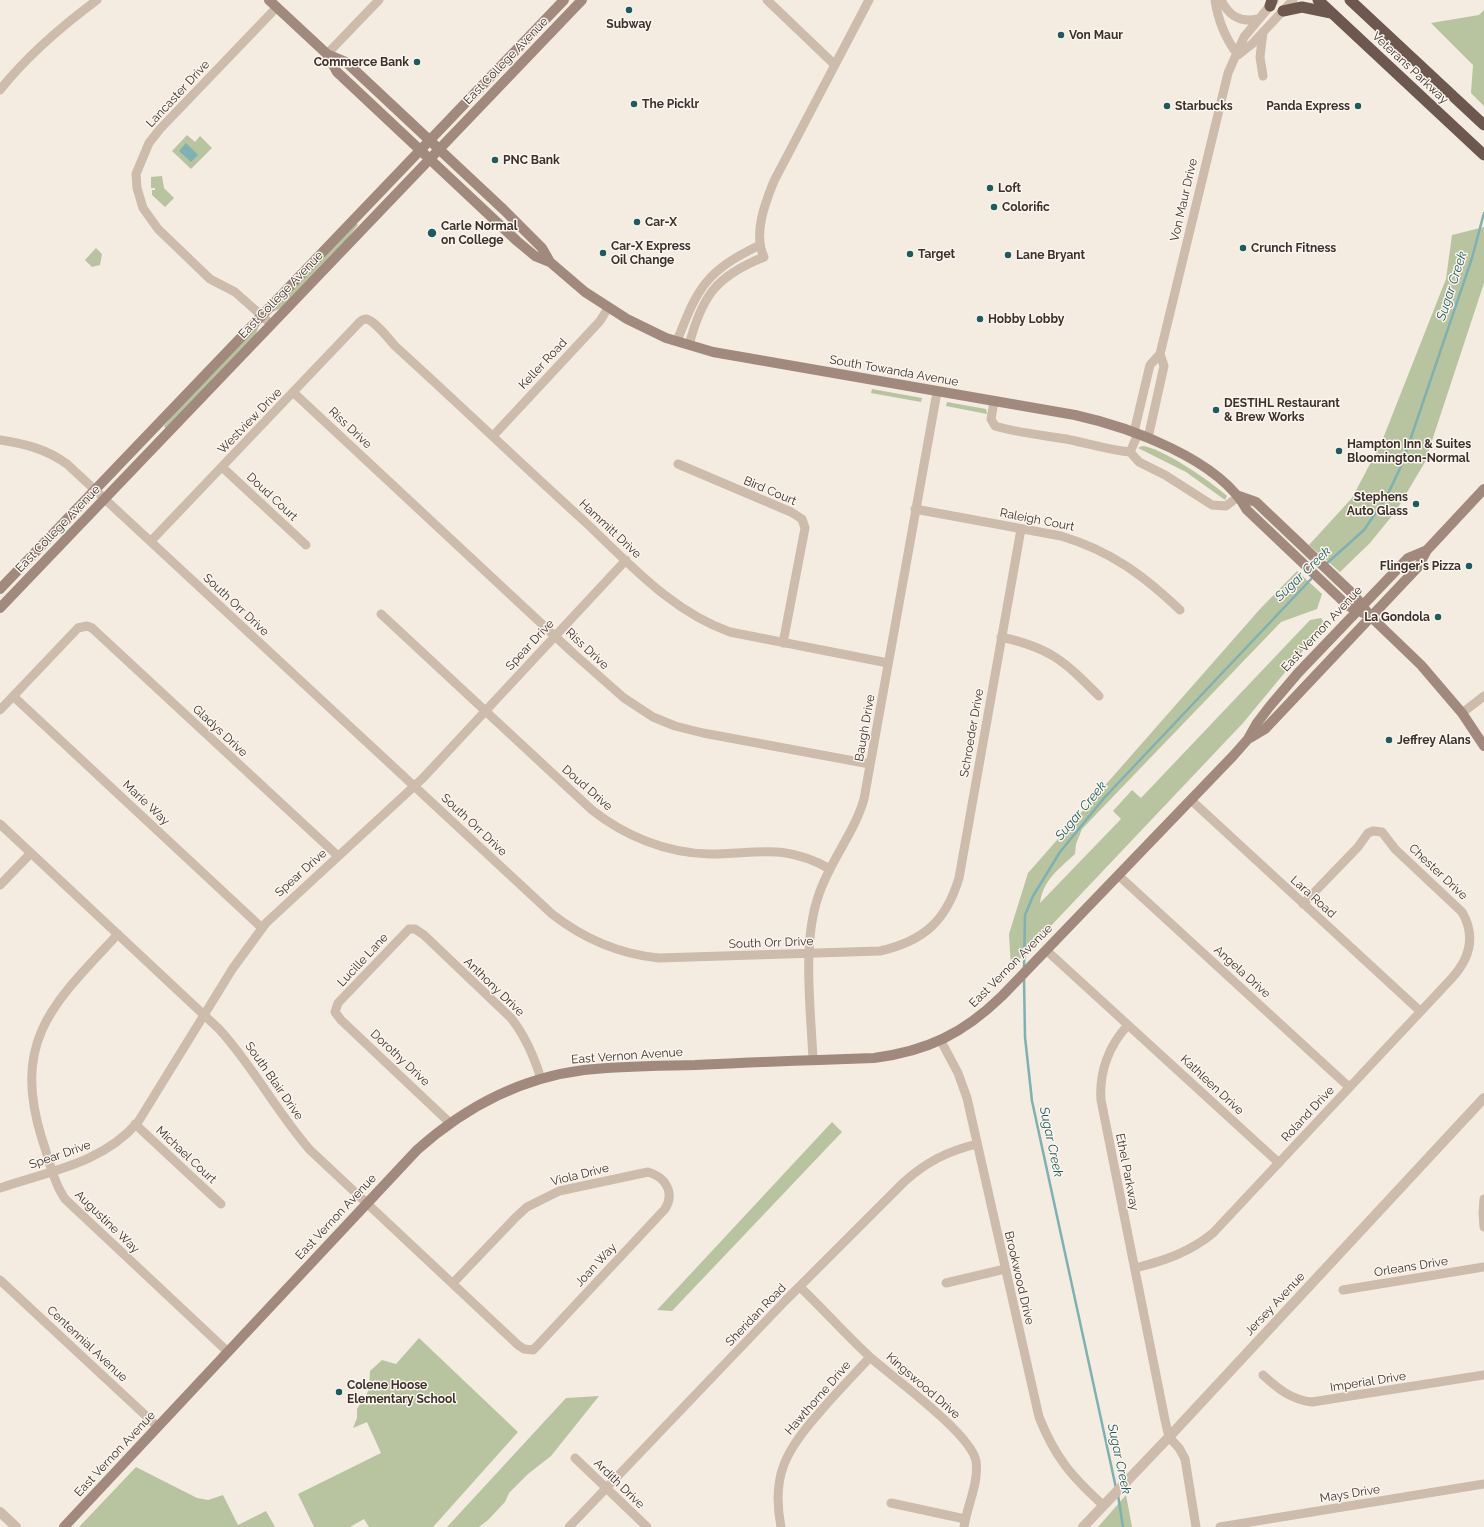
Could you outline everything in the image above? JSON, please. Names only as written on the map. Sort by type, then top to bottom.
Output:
[{"type":"highway","name":"Veterans Parkway","points":[[1318,0],[1484,155]]},
{"type":"highway","points":[[1350,0],[1484,125]]},
{"type":"highway","points":[[1283,11],[1302,7],[1331,13]]},
{"type":"main road","name":"East College Avenue","points":[[0,589],[564,0]]},
{"type":"main road","name":"East College Avenue","points":[[0,608],[582,0]]},
{"type":"main road","points":[[273,4],[327,54]]},
{"type":"main road","name":"South Towanda Avenue","points":[[327,54],[346,62],[504,210],[542,248],[550,262]]},
{"type":"main road","name":"South Towanda Avenue","points":[[327,54],[337,72],[517,241],[535,256],[550,262],[585,292],[608,308],[652,332],[689,345],[735,357],[1086,418],[1136,433],[1194,462],[1221,480],[1240,496],[1256,502],[1355,596],[1360,609]]},
{"type":"main road","name":"East Vernon Avenue","points":[[1248,739],[1265,729],[1370,616],[1418,568],[1426,550],[1484,489]]},
{"type":"main road","name":"South Towanda Avenue","points":[[1240,496],[1247,510],[1348,606],[1360,609],[1370,616]]},
{"type":"main road","name":"East Vernon Avenue","points":[[64,1527],[417,1150],[450,1123],[488,1100],[540,1079],[583,1070],[894,1055],[926,1047],[941,1041],[975,1020],[1002,996],[1191,800],[1248,739],[1257,723],[1278,696],[1408,558],[1426,550]]},
{"type":"main road","points":[[1370,616],[1421,665],[1462,713],[1484,746]]},
{"type":"street","points":[[0,90],[32,55],[74,17],[97,0]]},
{"type":"street","points":[[327,54],[379,0]]},
{"type":"street","points":[[767,0],[834,65]]},
{"type":"street","points":[[689,345],[700,310],[715,287],[736,269],[764,256],[760,245],[760,230],[763,213],[774,181],[810,116],[834,65],[869,0]]},
{"type":"street","points":[[1215,0],[1217,12],[1226,39],[1238,55]]},
{"type":"street","points":[[1221,0],[1233,16],[1239,19],[1258,19]]},
{"type":"street","name":"Von Maur Drive","points":[[1238,55],[1252,44],[1293,0]]},
{"type":"street","name":"Von Maur Drive","points":[[1130,452],[1136,433],[1150,365],[1160,354],[1228,74],[1238,55],[1240,44],[1244,37],[1272,2]]},
{"type":"street","name":"Lancaster Drive","points":[[271,324],[236,292],[210,279],[158,229],[143,208],[137,188],[136,174],[149,143],[160,129],[273,4]]},
{"type":"street","points":[[1263,32],[1260,56],[1263,76]]},
{"type":"street","points":[[676,341],[693,302],[714,273],[736,256],[760,245]]},
{"type":"street","name":"Keller Road","points":[[492,436],[600,321],[608,308]]},
{"type":"street","name":"Hammitt Drive","points":[[367,319],[376,325],[395,346],[674,603],[706,623],[730,632],[888,663]]},
{"type":"street","name":"Westview Drive","points":[[151,542],[355,327],[363,320],[367,319]]},
{"type":"street","name":"Von Maur Drive","points":[[1148,438],[1164,366],[1160,354]]},
{"type":"street","name":"Baugh Drive","points":[[813,1060],[810,954],[811,925],[815,907],[824,882],[849,836],[861,810],[867,787],[937,392]]},
{"type":"street","name":"Riss Drive","points":[[294,393],[555,636],[624,698],[653,717],[674,726],[703,733],[870,764]]},
{"type":"street","points":[[994,402],[991,419],[995,426],[1010,431],[1067,439],[1113,452],[1130,452],[1139,462],[1165,475],[1212,505],[1226,506],[1240,496]]},
{"type":"street","name":"South Orr Drive","points":[[0,440],[28,445],[54,455],[68,464],[552,914],[567,926],[601,944],[635,955],[671,959],[880,951],[902,945],[926,932]]},
{"type":"street","name":"Bird Court","points":[[678,464],[791,512],[803,521],[805,528],[783,643]]},
{"type":"street","name":"Doud Court","points":[[222,467],[306,545]]},
{"type":"street","name":"Raleigh Court","points":[[916,509],[1061,536],[1084,543],[1111,555],[1140,575],[1180,610]]},
{"type":"street","name":"Schroeder Drive","points":[[926,932],[944,913],[952,900],[959,878],[1021,528]]},
{"type":"street","name":"Spear Drive","points":[[0,1188],[52,1172],[96,1156],[119,1141],[135,1124],[247,947],[262,928],[414,786],[626,560]]},
{"type":"street","name":"Doud Drive","points":[[381,614],[592,810],[613,825],[637,838],[657,845],[689,852],[710,854],[775,851],[796,854],[816,861],[830,869]]},
{"type":"street","name":"Gladys Drive","points":[[13,696],[78,628],[85,626],[98,632],[338,856]]},
{"type":"street","points":[[1001,637],[1026,642],[1053,654],[1073,670],[1099,696]]},
{"type":"street","points":[[0,710],[13,696]]},
{"type":"street","name":"Marie Way","points":[[13,696],[262,928]]},
{"type":"street","points":[[1462,713],[1484,696]]},
{"type":"street","name":"Lara Road","points":[[1191,800],[1420,1012]]},
{"type":"street","name":"South Blair Drive","points":[[0,824],[204,1015],[244,1057],[294,1132],[322,1162],[518,1345],[528,1351]]},
{"type":"street","name":"Chester Drive","points":[[1303,904],[1358,847],[1368,833],[1373,830],[1382,832],[1395,849],[1458,907],[1468,924],[1470,943]]},
{"type":"street","points":[[0,885],[30,853]]},
{"type":"street","name":"Angela Drive","points":[[1118,875],[1349,1087]]},
{"type":"street","name":"Lucille Lane","points":[[335,1010],[338,1003],[405,931],[411,928]]},
{"type":"street","name":"Anthony Drive","points":[[411,928],[424,935],[511,1018],[522,1032],[530,1048],[540,1079]]},
{"type":"street","name":"Augustine Way","points":[[118,934],[61,996],[41,1030],[34,1054],[31,1088],[34,1109],[52,1172],[61,1193],[69,1203],[228,1352]]},
{"type":"street","name":"Roland Drive","points":[[1135,1268],[1158,1262],[1182,1253],[1208,1237],[1462,966],[1470,943]]},
{"type":"street","points":[[1045,951],[1128,1025]]},
{"type":"street","name":"Dorothy Drive","points":[[335,1010],[336,1015],[341,1020],[450,1123]]},
{"type":"street","name":"Kathleen Drive","points":[[1128,1025],[1279,1163]]},
{"type":"street","name":"Ethel Parkway","points":[[1128,1025],[1116,1040],[1110,1052],[1105,1065],[1101,1092],[1110,1151],[1169,1438]]},
{"type":"street","name":"Brookwood Drive","points":[[941,1041],[962,1084],[1034,1396],[1047,1437],[1063,1465],[1105,1503]]},
{"type":"street","name":"Jersey Avenue","points":[[1083,1527],[1169,1438],[1484,1098]]},
{"type":"street","name":"Michael Court","points":[[135,1124],[221,1204]]},
{"type":"street","name":"Sheridan Road","points":[[569,1527],[800,1287],[915,1172],[940,1156],[977,1144]]},
{"type":"street","name":"Viola Drive","points":[[453,1283],[527,1207],[554,1192],[648,1172],[662,1178],[669,1189]]},
{"type":"street","name":"Joan Way","points":[[528,1351],[533,1350],[538,1346],[665,1209],[669,1200],[669,1189]]},
{"type":"street","points":[[1484,1199],[1482,1213],[1484,1227]]},
{"type":"street","name":"Orleans Drive","points":[[1343,1290],[1484,1267]]},
{"type":"street","points":[[946,1283],[1005,1269]]},
{"type":"street","name":"Centennial Avenue","points":[[0,1280],[158,1427]]},
{"type":"street","name":"Kingswood Drive","points":[[800,1287],[870,1357],[948,1423],[971,1450],[976,1461],[976,1477],[965,1523]]},
{"type":"street","name":"Hawthorne Drive","points":[[781,1527],[778,1512],[779,1480],[788,1453],[799,1436],[870,1357]]},
{"type":"street","name":"Imperial Drive","points":[[1264,1375],[1287,1394],[1303,1401],[1312,1402],[1484,1375]]},
{"type":"street","points":[[1169,1438],[1179,1448],[1185,1459],[1196,1527]]},
{"type":"street","name":"Ardith Drive","points":[[575,1458],[647,1527]]},
{"type":"street","name":"Mays Drive","points":[[1220,1527],[1484,1484]]},
{"type":"street","points":[[891,1502],[965,1523]]},
{"type":"street","points":[[0,1512],[16,1527]]},
{"type":"green space","points":[[1484,10],[1484,106],[1471,93],[1473,65],[1431,23],[1479,15]]},
{"type":"green space","points":[[187,135],[195,142],[200,136],[212,148],[191,169],[172,151]]},
{"type":"green space","points":[[162,176],[164,188],[174,198],[165,207],[152,195],[152,190],[155,190],[155,188],[151,188],[151,177]]},
{"type":"green space","points":[[356,223],[358,225],[347,239],[281,308],[272,312]]},
{"type":"green space","points":[[1484,227],[1484,283],[1425,462],[1396,511],[1370,543],[1340,572],[1309,545],[1352,498],[1382,441],[1446,279],[1452,235]]},
{"type":"green space","points":[[96,248],[102,254],[100,265],[92,267],[85,260]]},
{"type":"green space","points":[[259,325],[256,334],[166,429],[164,426],[175,412]]},
{"type":"green space","points":[[872,389],[922,398],[921,402],[871,393]]},
{"type":"green space","points":[[947,402],[986,409],[987,414],[946,406]]},
{"type":"green space","points":[[1142,446],[1161,452],[1186,466],[1227,496],[1225,500],[1186,472],[1138,448]]},
{"type":"green space","points":[[1297,571],[1322,594],[1317,609],[1281,622],[1082,829],[1076,844],[1075,854],[1048,881],[1044,888],[1040,903],[1121,819],[1113,811],[1132,790],[1141,798],[1310,620],[1321,618],[1325,624],[1243,723],[1011,968],[1009,934],[1028,873],[1260,609]]},
{"type":"green space","points":[[832,1122],[842,1132],[672,1311],[657,1310]]},
{"type":"green space","points":[[419,1338],[518,1432],[433,1527],[369,1527],[364,1519],[350,1527],[314,1527],[298,1494],[381,1453],[367,1422],[353,1428],[357,1418],[357,1409],[369,1390],[370,1371],[382,1360],[396,1364]]},
{"type":"green space","points":[[599,1396],[551,1456],[528,1474],[509,1493],[505,1502],[488,1520],[479,1527],[447,1527],[566,1398]]},
{"type":"green space","points":[[136,1467],[197,1498],[208,1500],[223,1495],[238,1525],[266,1511],[275,1527],[79,1527]]},
{"type":"green space","points":[[1126,1495],[1132,1527],[1098,1527]]},
{"type":"water","points":[[186,143],[198,155],[191,162],[179,151]]},
{"type":"waterway","name":"Sugar Creek","points":[[1325,565],[1364,530],[1386,498],[1402,464],[1472,258],[1484,213]]},
{"type":"waterway","name":"Sugar Creek","points":[[1024,968],[1025,915],[1033,896],[1060,852],[1104,798],[1313,577]]},
{"type":"waterway","name":"Sugar Creek","points":[[1024,977],[1025,1037],[1032,1101],[1116,1488]]},
{"type":"waterway","name":"Sugar Creek","points":[[1118,1495],[1123,1527]]},
{"type":"place","name":"Subway","points":[[629,10]]},
{"type":"place","name":"Von Maur","points":[[1061,35]]},
{"type":"place","name":"Commerce Bank","points":[[417,62]]},
{"type":"place","name":"The Picklr","points":[[634,104]]},
{"type":"place","name":"Starbucks","points":[[1167,106]]},
{"type":"place","name":"Panda Express","points":[[1358,106]]},
{"type":"place","name":"PNC Bank","points":[[495,160]]},
{"type":"place","name":"Loft","points":[[990,188]]},
{"type":"place","name":"Colorific","points":[[994,207]]},
{"type":"place","name":"Car-X","points":[[637,222]]},
{"type":"place","name":"Carle Normal on College","points":[[432,233]]},
{"type":"place","name":"Crunch Fitness","points":[[1243,248]]},
{"type":"place","name":"Car-X Express Oil Change","points":[[603,253]]},
{"type":"place","name":"Target","points":[[910,254]]},
{"type":"place","name":"Lane Bryant","points":[[1008,255]]},
{"type":"place","name":"Hobby Lobby","points":[[980,319]]},
{"type":"place","name":"DESTIHL Restaurant & Brew Works","points":[[1216,410]]},
{"type":"place","name":"Hampton Inn & Suites Bloomington-Normal","points":[[1339,451]]},
{"type":"place","name":"Stephens Auto Glass","points":[[1416,504]]},
{"type":"place","name":"Flinger's Pizza","points":[[1469,566]]},
{"type":"place","name":"La Gondola","points":[[1438,617]]},
{"type":"place","name":"Jeffrey Alans","points":[[1389,740]]},
{"type":"place","name":"Colene Hoose Elementary School","points":[[339,1392]]}]
